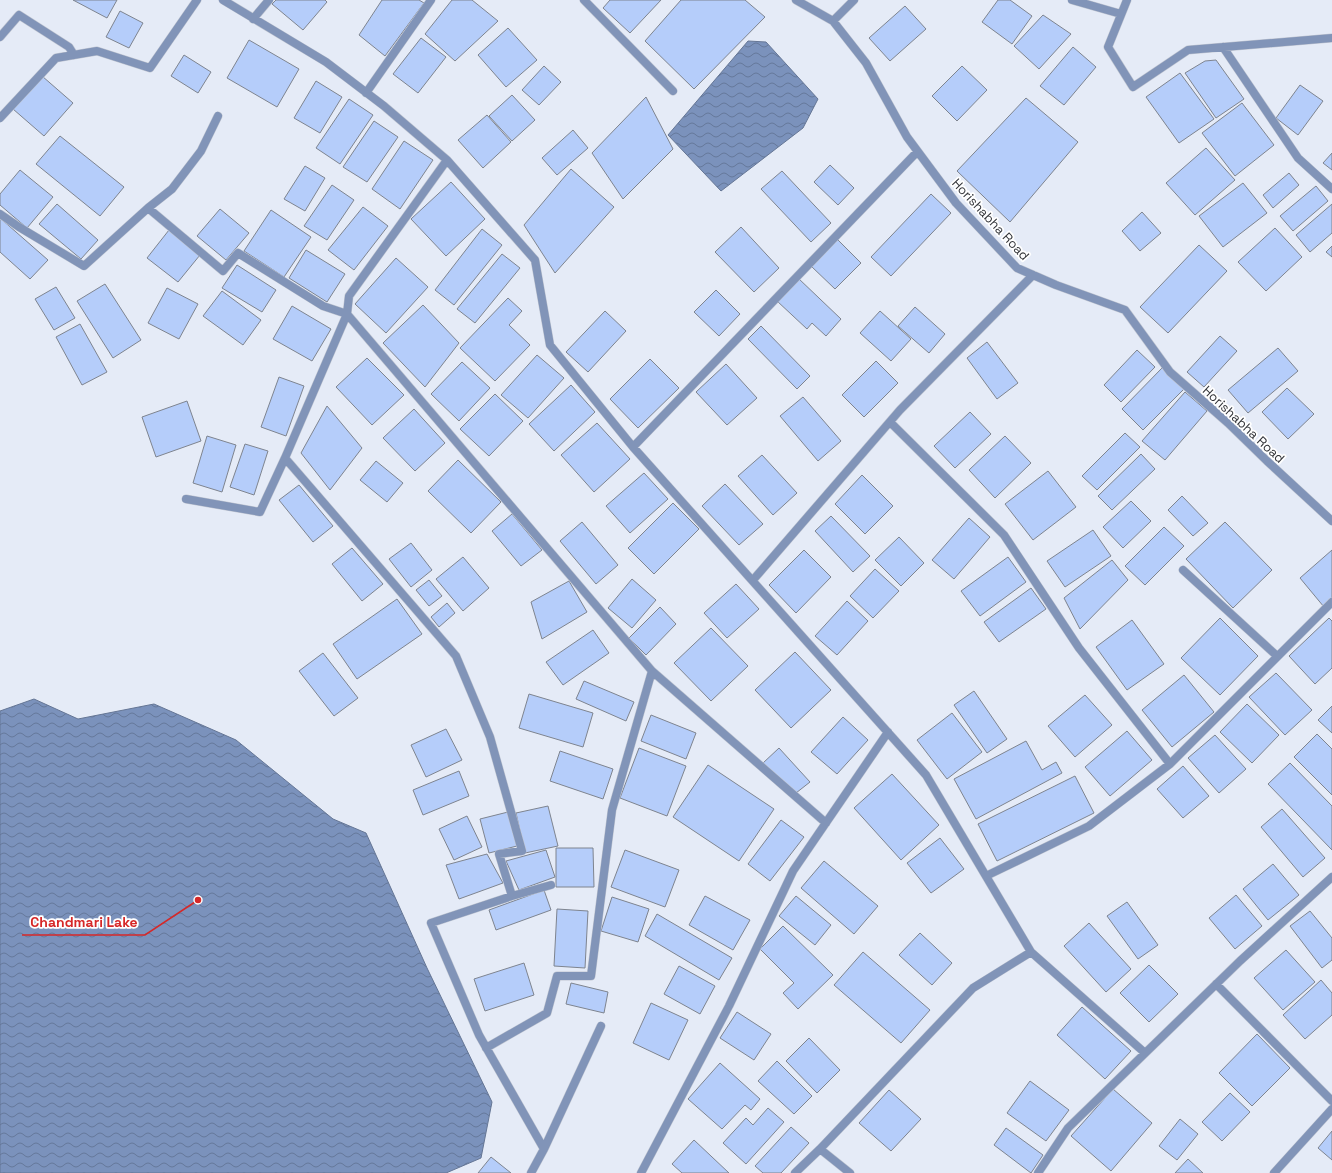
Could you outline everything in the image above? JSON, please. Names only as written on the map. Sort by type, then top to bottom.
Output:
[{"type":"street","points":[[0,118],[56,58],[97,51],[150,68],[197,0]]},
{"type":"street","points":[[223,0],[326,62],[384,106],[447,160],[535,260],[550,345],[633,447],[926,775],[1030,952],[1145,1053]]},
{"type":"street","points":[[253,19],[268,0]]},
{"type":"street","points":[[366,93],[431,0]]},
{"type":"street","points":[[584,0],[673,91]]},
{"type":"street","name":"Horishabha Road","points":[[796,0],[833,21],[866,63],[907,137],[917,152],[956,203],[1017,268],[1056,285],[1125,310],[1170,372],[1228,423],[1332,520]]},
{"type":"street","points":[[833,21],[854,0]]},
{"type":"street","points":[[1072,0],[1121,14]]},
{"type":"street","points":[[1127,0],[1108,47],[1133,87],[1188,50],[1332,38]]},
{"type":"street","points":[[0,37],[19,15],[69,47],[74,55]]},
{"type":"street","points":[[1223,47],[1298,158],[1332,189]]},
{"type":"street","points":[[0,214],[84,266],[148,208],[172,189],[201,151],[218,116]]},
{"type":"street","points":[[633,447],[917,152]]},
{"type":"street","points":[[186,499],[260,512],[347,314],[349,296],[447,160]]},
{"type":"street","points":[[148,208],[223,271],[238,254],[322,306],[347,314],[652,671],[826,823]]},
{"type":"street","points":[[753,580],[900,410],[1033,275]]},
{"type":"street","points":[[890,422],[1004,535],[1079,648],[1170,764]]},
{"type":"street","points":[[285,458],[456,656],[490,737],[522,851],[499,854],[512,896]]},
{"type":"street","points":[[1183,570],[1277,656]]},
{"type":"street","points":[[986,876],[1089,826],[1170,764],[1332,602]]},
{"type":"street","points":[[486,1048],[547,1014],[557,976],[591,976],[612,810],[652,671]]},
{"type":"street","points":[[641,1173],[729,1006],[793,871],[888,732]]},
{"type":"street","points":[[1038,1173],[1068,1128],[1240,961],[1332,877]]},
{"type":"street","points":[[544,1149],[479,1035],[431,923],[512,896],[551,885]]},
{"type":"street","points":[[795,1173],[820,1149],[972,988],[1030,952]]},
{"type":"street","points":[[1216,984],[1332,1101]]},
{"type":"street","points":[[531,1173],[544,1149],[601,1026]]},
{"type":"street","points":[[1274,1173],[1332,1109]]},
{"type":"street","points":[[820,1149],[850,1173]]},
{"type":"water","points":[[748,41],[766,42],[818,99],[803,128],[721,191],[668,135]]},
{"type":"water","points":[[34,699],[78,719],[154,704],[236,740],[333,819],[366,833],[427,968],[492,1102],[481,1158],[446,1173],[0,1173],[0,711]]},
{"type":"building","points":[[73,0],[117,0],[107,18]]},
{"type":"building","points":[[276,0],[325,0],[327,2],[303,30],[272,4]]},
{"type":"building","points":[[382,0],[419,0],[424,3],[385,56],[359,35]]},
{"type":"building","points":[[452,0],[472,0],[498,21],[455,61],[425,34]]},
{"type":"building","points":[[610,0],[661,0],[630,33],[603,8]]},
{"type":"building","points":[[681,0],[745,0],[765,17],[694,89],[645,41]]},
{"type":"building","points":[[998,0],[1010,0],[1032,16],[1012,44],[982,22]]},
{"type":"building","points":[[905,6],[926,29],[890,61],[869,38]]},
{"type":"building","points":[[120,11],[143,23],[129,48],[106,37]]},
{"type":"building","points":[[1043,15],[1071,34],[1039,69],[1014,46]]},
{"type":"building","points":[[508,28],[537,60],[506,87],[478,55]]},
{"type":"building","points":[[421,38],[446,57],[418,93],[393,74]]},
{"type":"building","points":[[249,40],[299,69],[277,107],[227,78]]},
{"type":"building","points":[[1073,47],[1096,67],[1064,105],[1040,86]]},
{"type":"building","points":[[184,55],[211,72],[198,93],[171,76]]},
{"type":"building","points":[[1216,60],[1244,99],[1216,118],[1185,73],[1205,61]]},
{"type":"building","points":[[544,66],[561,82],[539,105],[522,90]]},
{"type":"building","points":[[962,66],[987,90],[957,121],[932,96]]},
{"type":"building","points":[[1180,73],[1214,119],[1179,143],[1146,97]]},
{"type":"building","points":[[42,76],[73,103],[44,136],[13,109]]},
{"type":"building","points":[[316,81],[342,97],[320,133],[294,118]]},
{"type":"building","points":[[1300,85],[1323,101],[1298,135],[1276,118]]},
{"type":"building","points":[[512,95],[535,120],[512,141],[489,116]]},
{"type":"building","points":[[646,97],[673,149],[623,199],[592,153]]},
{"type":"building","points":[[1026,98],[1078,142],[1010,222],[957,171]]},
{"type":"building","points":[[349,99],[373,115],[340,164],[316,148]]},
{"type":"building","points":[[1242,103],[1274,145],[1235,176],[1202,133]]},
{"type":"building","points":[[487,115],[511,142],[483,168],[458,140]]},
{"type":"building","points":[[374,121],[398,137],[367,182],[343,167]]},
{"type":"building","points":[[573,130],[588,148],[557,175],[542,158]]},
{"type":"building","points":[[60,136],[124,187],[100,216],[36,164]]},
{"type":"building","points":[[404,141],[433,160],[400,209],[372,189]]},
{"type":"building","points":[[1206,148],[1235,180],[1195,215],[1166,183]]},
{"type":"building","points":[[1332,153],[1332,170],[1323,163]]},
{"type":"building","points":[[830,165],[854,188],[838,205],[814,182]]},
{"type":"building","points":[[305,166],[325,178],[305,211],[284,199]]},
{"type":"building","points":[[571,169],[614,207],[555,273],[524,225]]},
{"type":"building","points":[[20,170],[53,197],[27,228],[0,205],[0,194]]},
{"type":"building","points":[[782,171],[831,223],[811,242],[761,189]]},
{"type":"building","points":[[1289,173],[1299,185],[1273,208],[1263,195]]},
{"type":"building","points":[[451,182],[485,219],[446,256],[411,219]]},
{"type":"building","points":[[1243,183],[1267,213],[1223,247],[1199,216]]},
{"type":"building","points":[[332,185],[354,200],[327,240],[304,226]]},
{"type":"building","points":[[1316,186],[1328,201],[1293,231],[1280,216]]},
{"type":"building","points":[[931,194],[951,213],[891,276],[871,257]]},
{"type":"building","points":[[57,204],[98,240],[81,259],[39,224]]},
{"type":"building","points":[[1332,204],[1332,233],[1310,252],[1296,235]]},
{"type":"building","points":[[363,207],[388,226],[354,270],[328,250]]},
{"type":"building","points":[[220,209],[249,233],[226,260],[197,236]]},
{"type":"building","points":[[271,210],[311,237],[284,277],[244,251]]},
{"type":"building","points":[[1142,212],[1161,233],[1140,251],[1122,231]]},
{"type":"building","points":[[0,218],[48,260],[30,279],[0,252]]},
{"type":"building","points":[[741,227],[779,268],[754,292],[715,252]]},
{"type":"building","points":[[1275,228],[1302,257],[1266,291],[1238,262]]},
{"type":"building","points":[[482,229],[502,245],[454,305],[435,290]]},
{"type":"building","points":[[169,230],[200,255],[178,282],[147,258]]},
{"type":"building","points":[[837,239],[861,263],[835,289],[811,266]]},
{"type":"building","points":[[1199,245],[1227,271],[1168,333],[1140,307]]},
{"type":"building","points":[[1332,246],[1332,257],[1326,252]]},
{"type":"building","points":[[306,250],[345,274],[327,302],[289,278]]},
{"type":"building","points":[[502,254],[520,268],[475,323],[457,309]]},
{"type":"building","points":[[396,258],[428,287],[386,333],[355,304]]},
{"type":"building","points":[[237,265],[276,290],[262,312],[222,288]]},
{"type":"building","points":[[798,278],[841,319],[826,336],[812,323],[807,329],[777,301]]},
{"type":"building","points":[[105,284],[141,340],[113,358],[77,301]]},
{"type":"building","points":[[56,287],[75,318],[54,330],[35,299]]},
{"type":"building","points":[[167,288],[198,304],[179,339],[148,323]]},
{"type":"building","points":[[716,290],[740,314],[719,336],[694,312]]},
{"type":"building","points":[[222,291],[261,320],[243,345],[203,316]]},
{"type":"building","points":[[508,298],[522,311],[509,325],[530,345],[495,381],[460,348]]},
{"type":"building","points":[[423,305],[459,343],[425,387],[383,343]]},
{"type":"building","points":[[292,306],[331,329],[312,361],[273,339]]},
{"type":"building","points":[[915,307],[945,334],[929,353],[898,326]]},
{"type":"building","points":[[605,311],[626,331],[588,372],[566,352]]},
{"type":"building","points":[[880,311],[911,339],[891,361],[860,333]]},
{"type":"building","points":[[80,324],[107,372],[82,385],[56,337]]},
{"type":"building","points":[[761,326],[810,376],[797,389],[748,339]]},
{"type":"building","points":[[1220,336],[1237,351],[1204,387],[1187,372]]},
{"type":"building","points":[[987,342],[1018,383],[997,399],[967,358]]},
{"type":"building","points":[[1278,348],[1298,371],[1248,413],[1228,390]]},
{"type":"building","points":[[1137,350],[1155,367],[1121,402],[1104,385]]},
{"type":"building","points":[[537,355],[564,378],[528,418],[501,395]]},
{"type":"building","points":[[367,358],[404,395],[372,425],[336,387]]},
{"type":"building","points":[[650,359],[679,388],[638,428],[610,399]]},
{"type":"building","points":[[876,361],[898,383],[864,417],[842,395]]},
{"type":"building","points":[[462,362],[490,388],[459,421],[431,394]]},
{"type":"building","points":[[726,364],[757,398],[727,425],[696,392]]},
{"type":"building","points":[[1162,368],[1184,389],[1143,430],[1122,409]]},
{"type":"building","points":[[279,377],[304,386],[286,436],[261,427]]},
{"type":"building","points":[[571,385],[595,412],[554,451],[529,424]]},
{"type":"building","points":[[1287,388],[1314,414],[1288,439],[1262,412]]},
{"type":"building","points":[[1185,392],[1207,411],[1165,460],[1142,441]]},
{"type":"building","points":[[495,394],[523,421],[489,456],[460,429]]},
{"type":"building","points":[[803,397],[841,441],[818,461],[780,416]]},
{"type":"building","points":[[187,401],[201,441],[156,457],[142,417]]},
{"type":"building","points":[[327,406],[362,448],[330,490],[301,453]]},
{"type":"building","points":[[414,409],[445,443],[415,471],[383,438]]},
{"type":"building","points":[[970,412],[991,434],[955,468],[934,446]]},
{"type":"building","points":[[597,423],[630,459],[594,492],[561,455]]},
{"type":"building","points":[[1125,433],[1140,447],[1097,490],[1082,476]]},
{"type":"building","points":[[207,436],[236,445],[222,492],[193,483]]},
{"type":"building","points":[[1005,436],[1031,463],[995,498],[969,470]]},
{"type":"building","points":[[245,444],[268,451],[254,495],[230,487]]},
{"type":"building","points":[[1141,454],[1155,469],[1112,510],[1098,496]]},
{"type":"building","points":[[762,455],[797,493],[773,515],[738,476]]},
{"type":"building","points":[[458,460],[501,502],[471,533],[428,491]]},
{"type":"building","points":[[376,461],[403,483],[387,502],[360,480]]},
{"type":"building","points":[[1048,471],[1076,507],[1033,540],[1005,504]]},
{"type":"building","points":[[644,473],[668,499],[630,533],[606,506]]},
{"type":"building","points":[[862,475],[893,506],[865,534],[835,504]]},
{"type":"building","points":[[725,484],[763,524],[739,545],[702,506]]},
{"type":"building","points":[[299,485],[333,526],[313,542],[279,500]]},
{"type":"building","points":[[1182,496],[1208,523],[1193,536],[1168,510]]},
{"type":"building","points":[[1131,501],[1151,521],[1123,548],[1103,527]]},
{"type":"building","points":[[673,503],[699,529],[654,574],[628,548]]},
{"type":"building","points":[[512,514],[542,550],[521,566],[492,531]]},
{"type":"building","points":[[831,516],[870,556],[853,572],[815,531]]},
{"type":"building","points":[[969,518],[990,537],[954,579],[932,560]]},
{"type":"building","points":[[582,522],[618,565],[596,584],[560,541]]},
{"type":"building","points":[[1225,522],[1272,570],[1233,608],[1186,559]]},
{"type":"building","points":[[1164,527],[1184,546],[1145,585],[1125,566]]},
{"type":"building","points":[[1093,530],[1111,556],[1065,587],[1047,561]]},
{"type":"building","points":[[899,537],[924,563],[901,586],[875,560]]},
{"type":"building","points":[[411,543],[432,570],[411,587],[389,559]]},
{"type":"building","points":[[352,548],[383,584],[362,601],[332,564]]},
{"type":"building","points":[[804,550],[831,577],[796,613],[769,585]]},
{"type":"building","points":[[1332,550],[1332,600],[1324,607],[1300,578]]},
{"type":"building","points":[[463,557],[489,588],[463,611],[436,579]]},
{"type":"building","points":[[1008,557],[1026,582],[980,616],[961,591]]},
{"type":"building","points":[[1112,560],[1128,580],[1080,629],[1064,598]]},
{"type":"building","points":[[875,569],[899,591],[873,618],[850,596]]},
{"type":"building","points":[[632,579],[656,600],[632,628],[608,608]]},
{"type":"building","points":[[429,580],[442,596],[429,606],[416,590]]},
{"type":"building","points":[[569,581],[587,612],[542,639],[531,602]]},
{"type":"building","points":[[736,584],[759,609],[727,638],[704,613]]},
{"type":"building","points":[[1031,588],[1046,609],[999,642],[984,622]]},
{"type":"building","points":[[397,599],[422,634],[357,679],[333,644]]},
{"type":"building","points":[[847,601],[868,621],[837,655],[815,636]]},
{"type":"building","points":[[447,603],[455,613],[439,627],[431,617]]},
{"type":"building","points":[[660,607],[676,624],[646,655],[629,638]]},
{"type":"building","points":[[1220,618],[1258,656],[1220,695],[1181,658]]},
{"type":"building","points":[[1329,618],[1332,621],[1332,668],[1315,684],[1289,656]]},
{"type":"building","points":[[1132,620],[1164,664],[1127,690],[1096,647]]},
{"type":"building","points":[[711,628],[748,666],[711,701],[674,663]]},
{"type":"building","points":[[593,630],[609,653],[563,685],[546,662]]},
{"type":"building","points":[[795,652],[831,690],[791,728],[755,690]]},
{"type":"building","points":[[323,653],[358,698],[334,716],[299,671]]},
{"type":"building","points":[[1276,673],[1312,710],[1285,735],[1249,697]]},
{"type":"building","points":[[1184,675],[1214,712],[1172,747],[1142,710]]},
{"type":"building","points":[[584,681],[634,702],[626,721],[576,699]]},
{"type":"building","points":[[974,691],[1007,739],[987,753],[954,705]]},
{"type":"building","points":[[529,694],[593,713],[583,747],[519,728]]},
{"type":"building","points":[[1085,695],[1112,725],[1075,757],[1048,726]]},
{"type":"building","points":[[1247,704],[1279,735],[1252,763],[1220,732]]},
{"type":"building","points":[[1332,706],[1332,733],[1318,720]]},
{"type":"building","points":[[952,713],[982,752],[947,779],[917,740]]},
{"type":"building","points":[[651,715],[696,733],[686,759],[641,741]]},
{"type":"building","points":[[843,717],[868,740],[837,774],[811,752]]},
{"type":"building","points":[[446,729],[462,760],[426,777],[411,745]]},
{"type":"building","points":[[1127,731],[1152,760],[1110,796],[1085,767]]},
{"type":"building","points":[[1317,734],[1332,749],[1332,795],[1294,757]]},
{"type":"building","points":[[1215,735],[1246,769],[1219,793],[1188,758]]},
{"type":"building","points":[[1026,741],[1042,770],[1056,762],[1062,773],[976,819],[954,779]]},
{"type":"building","points":[[639,748],[686,766],[667,816],[620,798]]},
{"type":"building","points":[[779,748],[810,782],[796,793],[763,763]]},
{"type":"building","points":[[560,751],[613,769],[603,799],[550,781]]},
{"type":"building","points":[[1290,763],[1332,806],[1332,850],[1268,784]]},
{"type":"building","points":[[708,765],[774,809],[739,861],[673,817]]},
{"type":"building","points":[[1183,766],[1209,796],[1183,818],[1157,789]]},
{"type":"building","points":[[459,771],[469,796],[423,815],[413,790]]},
{"type":"building","points":[[892,774],[939,825],[901,860],[854,808]]},
{"type":"building","points":[[1075,776],[1094,813],[997,861],[978,824]]},
{"type":"building","points":[[548,806],[558,846],[525,853],[516,813]]},
{"type":"building","points":[[1282,809],[1325,858],[1303,877],[1261,827]]},
{"type":"building","points":[[508,812],[517,846],[489,853],[480,819]]},
{"type":"building","points":[[467,816],[482,847],[454,860],[439,829]]},
{"type":"building","points":[[781,820],[804,837],[770,881],[748,864]]},
{"type":"building","points":[[940,838],[964,869],[931,893],[907,863]]},
{"type":"building","points":[[556,848],[593,848],[594,887],[556,887]]},
{"type":"building","points":[[546,850],[555,877],[519,890],[506,861]]},
{"type":"building","points":[[625,850],[679,870],[665,907],[611,887]]},
{"type":"building","points":[[487,854],[503,883],[459,899],[446,865]]},
{"type":"building","points":[[824,861],[878,906],[854,934],[801,888]]},
{"type":"building","points":[[1273,864],[1299,895],[1268,920],[1243,889]]},
{"type":"building","points":[[544,890],[551,910],[496,930],[489,910]]},
{"type":"building","points":[[1236,895],[1262,926],[1235,949],[1209,918]]},
{"type":"building","points":[[705,896],[750,920],[733,950],[689,925]]},
{"type":"building","points":[[796,896],[831,925],[815,945],[779,916]]},
{"type":"building","points":[[612,897],[649,909],[638,942],[601,931]]},
{"type":"building","points":[[1127,902],[1158,945],[1138,959],[1107,916]]},
{"type":"building","points":[[557,909],[588,911],[585,968],[554,966]]},
{"type":"building","points":[[1310,911],[1332,938],[1332,960],[1322,968],[1290,926]]},
{"type":"building","points":[[657,914],[732,958],[719,980],[645,936]]},
{"type":"building","points":[[1089,923],[1131,969],[1106,992],[1064,946]]},
{"type":"building","points":[[783,926],[833,975],[798,1009],[783,993],[794,983],[760,949]]},
{"type":"building","points":[[920,933],[952,963],[932,985],[899,955]]},
{"type":"building","points":[[1286,950],[1315,982],[1283,1010],[1254,978]]},
{"type":"building","points":[[863,952],[930,1010],[901,1043],[834,985]]},
{"type":"building","points":[[524,963],[534,995],[485,1011],[474,979]]},
{"type":"building","points":[[1149,965],[1178,994],[1149,1022],[1120,993]]},
{"type":"building","points":[[679,966],[715,986],[700,1014],[664,994]]},
{"type":"building","points":[[1321,980],[1332,993],[1332,1015],[1305,1039],[1283,1015]]},
{"type":"building","points":[[571,983],[608,992],[604,1013],[566,1004]]},
{"type":"building","points":[[651,1003],[688,1020],[669,1060],[633,1043]]},
{"type":"building","points":[[1082,1007],[1131,1051],[1105,1079],[1057,1035]]},
{"type":"building","points":[[737,1012],[771,1034],[754,1060],[720,1038]]},
{"type":"building","points":[[1257,1034],[1290,1068],[1252,1106],[1219,1073]]},
{"type":"building","points":[[809,1038],[840,1070],[817,1093],[786,1061]]},
{"type":"building","points":[[777,1061],[812,1096],[794,1114],[758,1081]]},
{"type":"building","points":[[720,1063],[760,1099],[751,1110],[745,1105],[722,1129],[688,1099]]},
{"type":"building","points":[[1030,1081],[1069,1110],[1046,1141],[1007,1113]]},
{"type":"building","points":[[1113,1089],[1152,1123],[1111,1171],[1071,1136]]},
{"type":"building","points":[[889,1090],[921,1119],[891,1151],[859,1123]]},
{"type":"building","points":[[1230,1093],[1250,1112],[1222,1141],[1202,1122]]},
{"type":"building","points":[[768,1108],[784,1122],[746,1164],[723,1143],[746,1118],[753,1125]]},
{"type":"building","points":[[1180,1119],[1198,1134],[1177,1160],[1159,1146]]},
{"type":"building","points":[[791,1127],[809,1143],[781,1173],[763,1173],[755,1166]]},
{"type":"building","points":[[1006,1128],[1043,1155],[1031,1173],[994,1145]]},
{"type":"building","points":[[1332,1131],[1332,1160],[1318,1148]]},
{"type":"building","points":[[694,1140],[729,1173],[682,1173],[672,1164]]},
{"type":"building","points":[[491,1157],[511,1173],[478,1173]]},
{"type":"building","points":[[1188,1159],[1203,1173],[1175,1173]]},
{"type":"place","name":"Chandmari Lake","points":[[198,900]]}]
